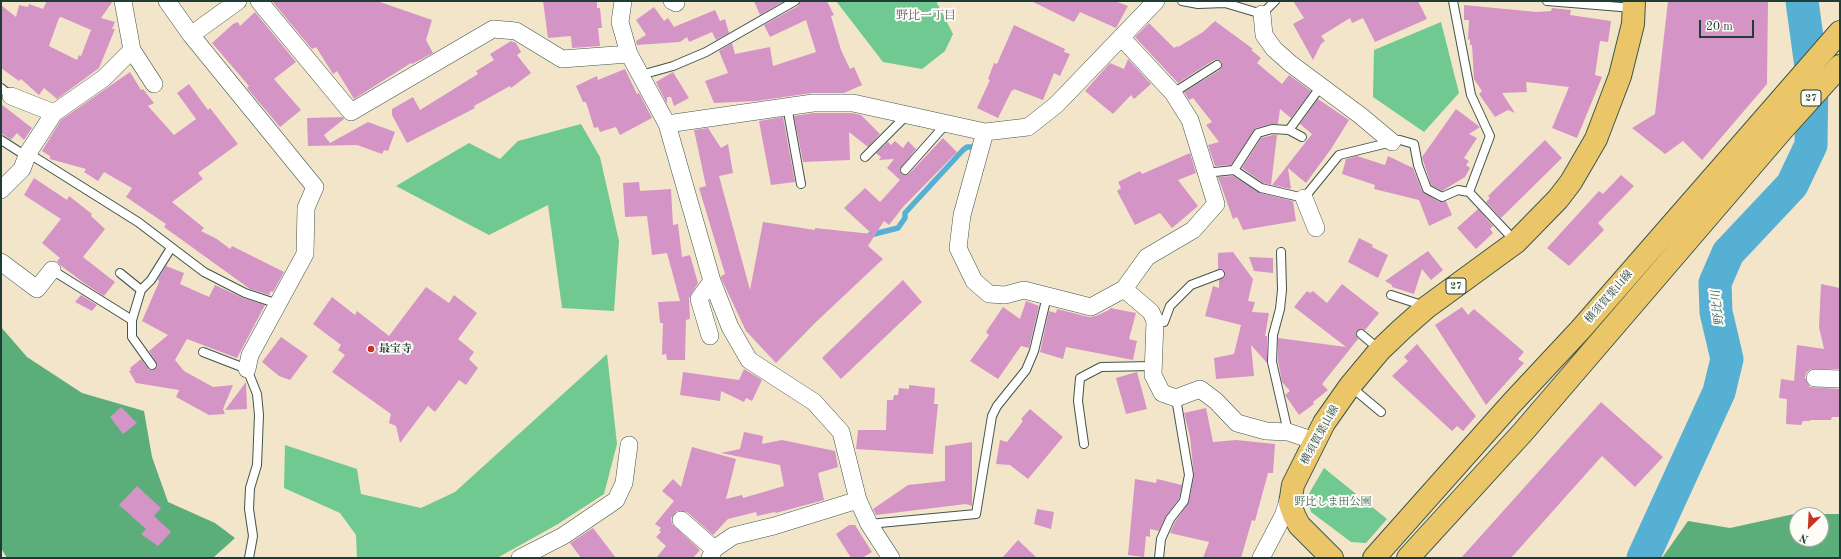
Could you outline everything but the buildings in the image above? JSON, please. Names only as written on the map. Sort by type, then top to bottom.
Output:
[{"type":"main road","name":"横須賀葉山線","points":[[1332,558],[1308,535],[1294,515],[1290,504],[1293,486],[1314,440],[1350,386],[1380,350],[1427,307],[1516,242],[1558,199],[1571,182],[1596,138],[1620,76],[1632,24],[1634,4]]},
{"type":"main road","name":"横須賀葉山線","points":[[1374,558],[1511,404],[1581,329],[1840,32]]},
{"type":"main road","name":"横須賀葉山線","points":[[1408,558],[1528,426],[1783,129],[1840,66]]},
{"type":"street","points":[[123,1],[132,50],[154,84]]},
{"type":"street","points":[[167,1],[191,36],[316,187],[306,208],[305,254],[250,355],[247,369]]},
{"type":"street","points":[[191,36],[238,1]]},
{"type":"street","points":[[259,1],[351,112],[493,29],[516,31],[562,59],[629,54]]},
{"type":"street","points":[[623,1],[620,22],[629,54],[667,124],[712,281],[730,326],[749,360],[814,402],[841,432],[858,500],[869,524],[891,558]]},
{"type":"street","points":[[667,124],[813,103],[853,103],[985,132],[1028,127],[1056,105],[1156,1]]},
{"type":"street","points":[[1262,14],[1264,35],[1274,49],[1291,64],[1361,116],[1392,142]]},
{"type":"street","points":[[985,132],[962,215],[958,248],[974,281],[989,294],[1005,295],[1024,290],[1091,307],[1124,289],[1148,256],[1193,230],[1216,204],[1205,173],[1190,120],[1173,94],[1121,37]]},
{"type":"street","points":[[1,190],[22,169],[27,154],[54,113],[104,78],[132,50]]},
{"type":"street","points":[[6,92],[54,113]]},
{"type":"street","points":[[1304,198],[1316,228]]},
{"type":"street","points":[[1,262],[37,289],[52,270]]},
{"type":"street","points":[[710,336],[699,299],[712,281]]},
{"type":"street","points":[[1124,289],[1151,312],[1155,321],[1153,375],[1162,393],[1176,398],[1200,389],[1216,401],[1237,423],[1266,431],[1288,432],[1314,440]]},
{"type":"street","points":[[1816,378],[1840,380]]},
{"type":"street","points":[[520,558],[563,536],[616,500],[624,482],[630,445]]},
{"type":"street","points":[[1261,558],[1283,516],[1293,486]]},
{"type":"street","points":[[681,520],[712,554],[733,536],[774,526],[858,500]]},
{"type":"lane","points":[[641,75],[673,66],[706,52],[795,1]]},
{"type":"lane","points":[[1182,1],[1198,4],[1225,2],[1262,14],[1275,1]]},
{"type":"lane","points":[[1453,1],[1471,95],[1490,136],[1469,192]]},
{"type":"lane","points":[[1547,1],[1634,4]]},
{"type":"lane","points":[[1173,94],[1217,65]]},
{"type":"lane","points":[[1290,130],[1321,86]]},
{"type":"lane","points":[[787,106],[801,184]]},
{"type":"lane","points":[[865,156],[907,115]]},
{"type":"lane","points":[[905,170],[947,123]]},
{"type":"lane","points":[[1234,170],[1258,133],[1272,130],[1290,130],[1302,137]]},
{"type":"lane","points":[[1,140],[27,154],[138,222],[204,272],[246,293],[278,304]]},
{"type":"lane","points":[[1205,173],[1234,170],[1261,188],[1304,198],[1340,155],[1400,140],[1414,144],[1418,165],[1427,189],[1442,196],[1458,190],[1469,192],[1516,242]]},
{"type":"lane","points":[[152,365],[132,337],[132,320],[141,290],[151,280],[171,248]]},
{"type":"lane","points":[[1281,252],[1282,290],[1280,309],[1273,335],[1272,362],[1288,432]]},
{"type":"lane","points":[[52,270],[132,320]]},
{"type":"lane","points":[[120,273],[141,290]]},
{"type":"lane","points":[[1155,321],[1164,322],[1170,306],[1191,285],[1220,274]]},
{"type":"lane","points":[[1391,295],[1427,307]]},
{"type":"lane","points":[[869,524],[976,514],[992,416],[997,406],[1026,370],[1034,350],[1047,296]]},
{"type":"lane","points":[[1361,334],[1380,350]]},
{"type":"lane","points":[[203,352],[247,369],[257,394],[259,415],[257,466],[250,488],[249,510],[254,536],[249,558]]},
{"type":"lane","points":[[1084,444],[1078,401],[1080,378],[1100,368],[1153,366]]},
{"type":"lane","points":[[1350,386],[1381,412]]},
{"type":"lane","points":[[1159,558],[1161,539],[1170,519],[1184,501],[1189,475],[1176,398]]},
{"type":"green space","points":[[836,1],[936,1],[953,34],[945,51],[922,69],[883,62]]},
{"type":"green space","points":[[1441,22],[1459,93],[1424,132],[1373,97],[1374,50]]},
{"type":"green space","points":[[581,124],[600,157],[619,241],[614,311],[562,308],[548,205],[489,235],[396,186],[469,143],[500,159],[518,141]]},
{"type":"green space","points":[[1,327],[27,357],[82,393],[144,411],[152,457],[168,502],[215,523],[235,538],[213,558],[7,558],[1,548]]},
{"type":"green space","points":[[607,354],[617,444],[604,494],[558,524],[497,558],[357,558],[356,535],[340,513],[284,488],[285,445],[357,469],[361,494],[421,508],[455,492]]},
{"type":"green space","name":"野比しま田公園","points":[[1324,468],[1387,519],[1366,543],[1351,542],[1311,512],[1307,497]]},
{"type":"green space","points":[[1829,514],[1840,514],[1840,558],[1662,558],[1688,521],[1730,528],[1789,515],[1789,547],[1829,547]]},
{"type":"waterway","name":"野比川","points":[[1643,558],[1719,392],[1727,359],[1716,312],[1715,283],[1728,253],[1792,185],[1811,145],[1812,74],[1802,1]]},
{"type":"waterway","points":[[870,235],[898,228],[905,218],[905,213],[963,150],[967,147],[974,147]]},
{"type":"place","name":"最宝寺","points":[[371,349]]},
{"type":"district","name":"野比一丁目","points":[[926,16]]}]
